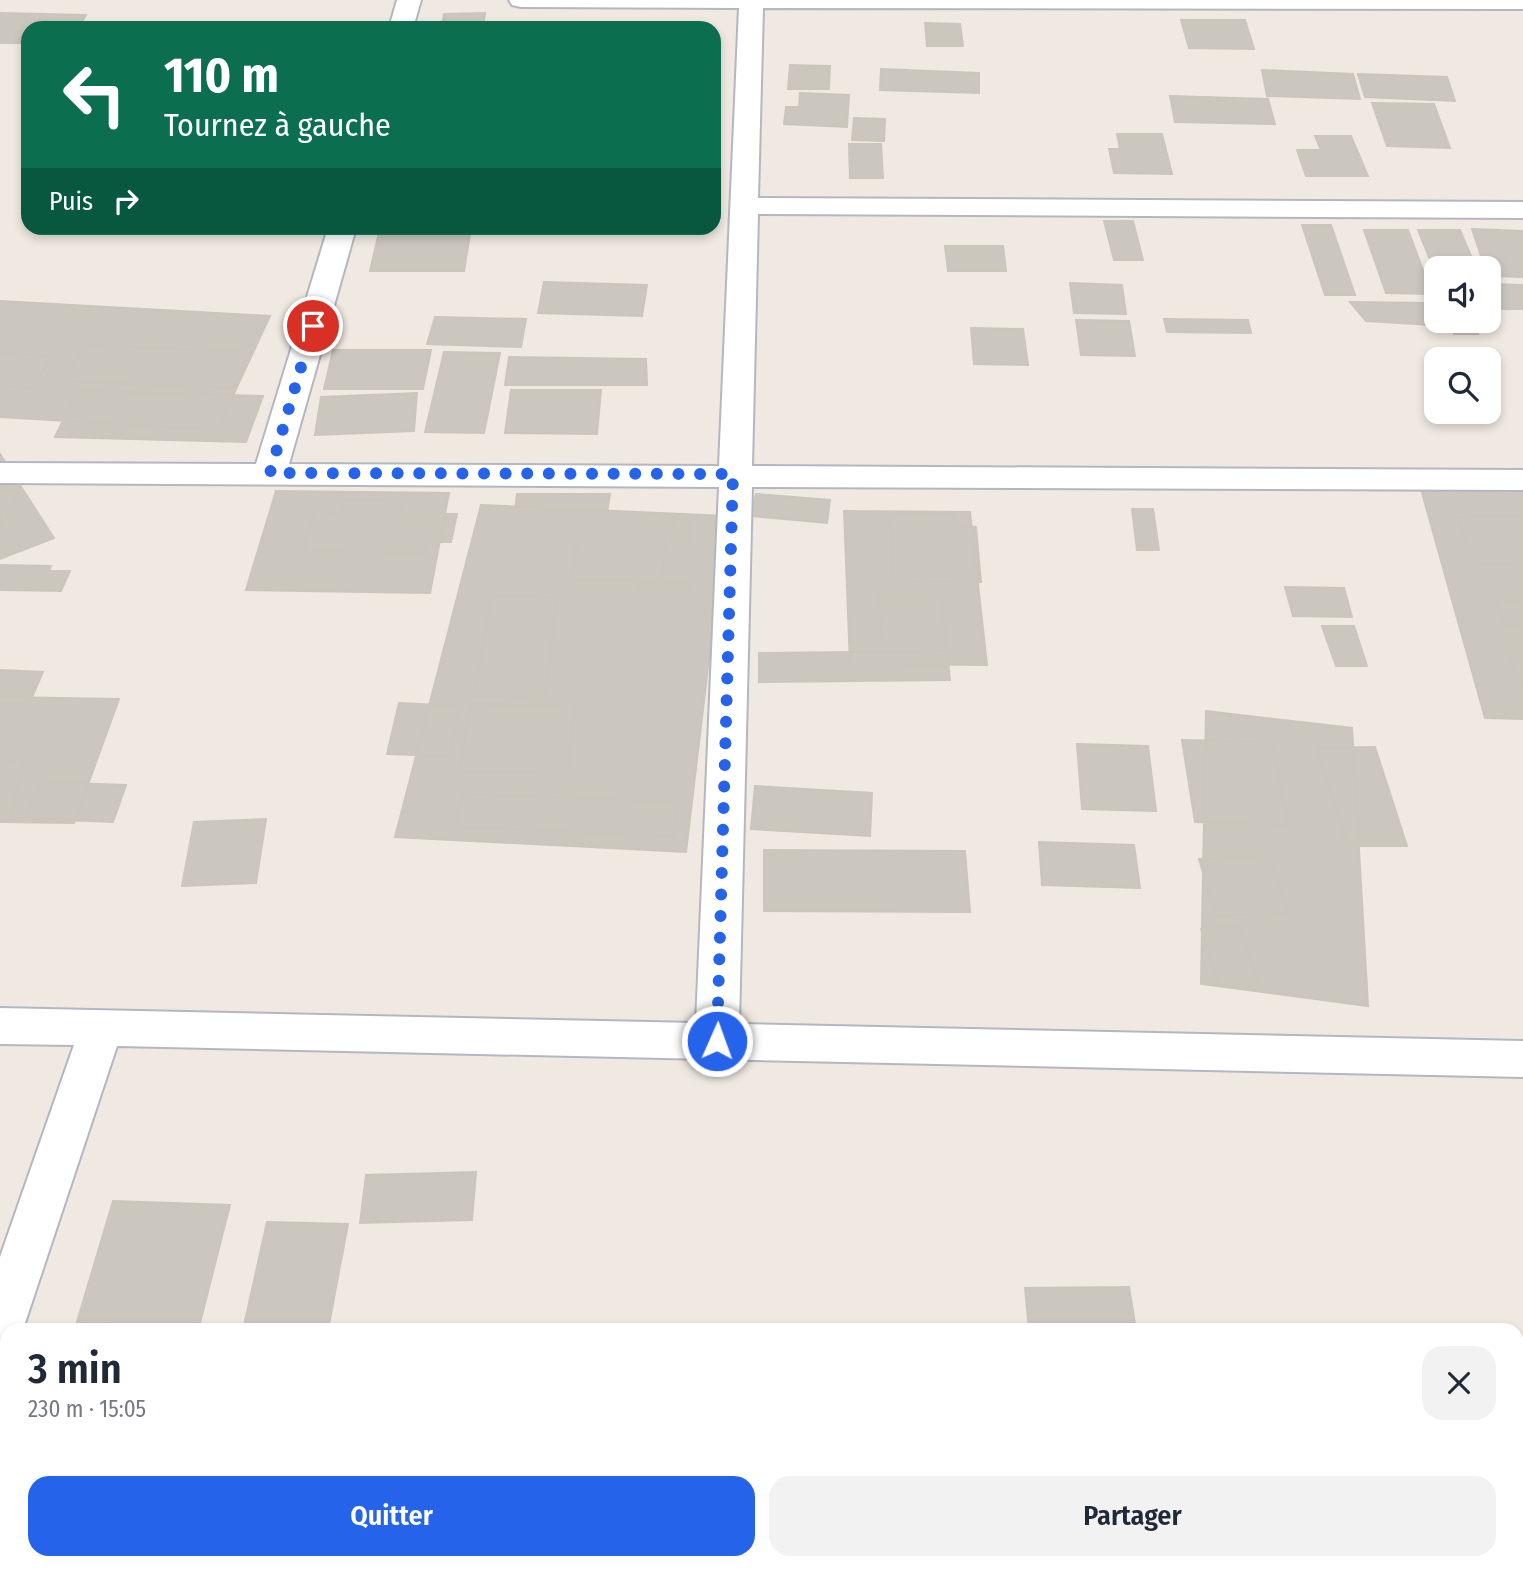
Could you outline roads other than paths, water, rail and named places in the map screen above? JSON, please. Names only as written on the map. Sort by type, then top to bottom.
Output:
[{"type":"street","points":[[403,21],[409,0]]},
{"type":"street","points":[[521,0],[1523,2]]},
{"type":"street","points":[[717,1041],[750,1]]},
{"type":"street","points":[[743,206],[1523,210]]},
{"type":"street","points":[[270,473],[340,235]]},
{"type":"street","points":[[0,472],[1523,480]]},
{"type":"street","points":[[0,1026],[1523,1059]]},
{"type":"street","points":[[1,1323],[102,1028]]}]
